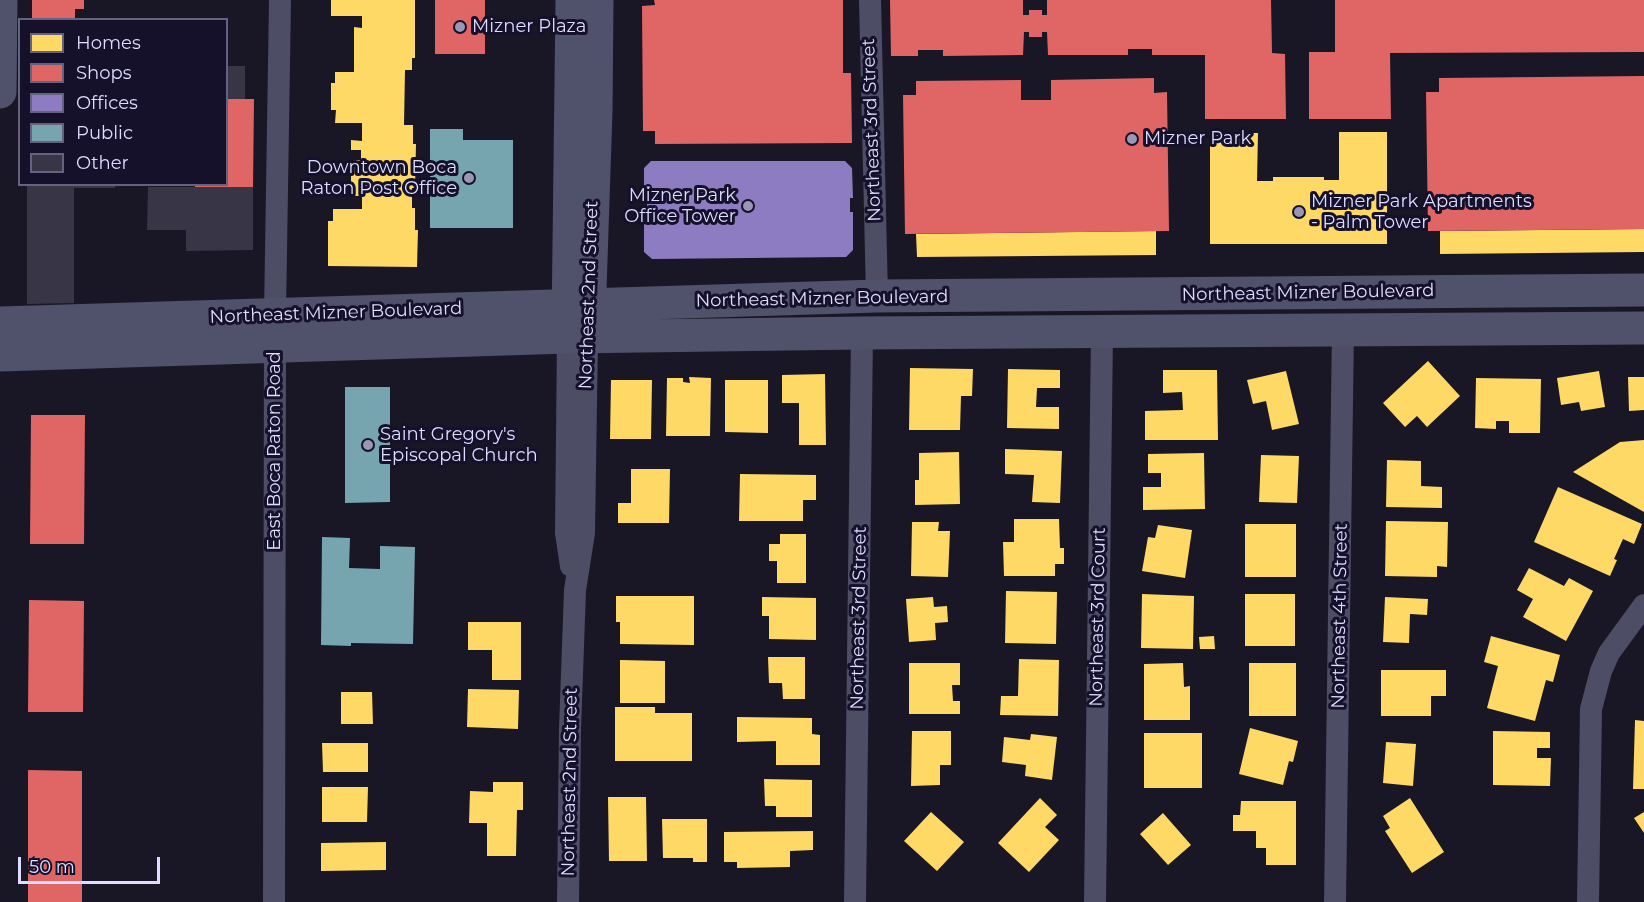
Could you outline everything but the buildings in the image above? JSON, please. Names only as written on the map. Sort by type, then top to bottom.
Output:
[{"type":"main road","points":[[0,92],[1,0]]},
{"type":"main road","name":"Northeast 2nd Street","points":[[572,0],[578,321]]},
{"type":"main road","name":"Northeast 2nd Street","points":[[578,321],[596,111],[597,0]]},
{"type":"main road","name":"Northeast Mizner Boulevard","points":[[0,323],[275,330],[578,321],[877,296],[1644,290]]},
{"type":"main road","points":[[1275,330],[1320,313],[1372,309],[1386,305],[1406,292]]},
{"type":"main road","points":[[1102,332],[1179,305],[1188,294]]},
{"type":"main road","name":"Northeast Mizner Boulevard","points":[[578,321],[862,333],[1644,328]]},
{"type":"main road","name":"Northeast Mizner Boulevard","points":[[0,355],[275,330]]},
{"type":"street","name":"East Boca Raton Road","points":[[274,902],[275,330],[280,0]]},
{"type":"street","name":"Northeast 3rd Street","points":[[870,0],[877,296]]},
{"type":"street","name":"Northeast 2nd Street","points":[[568,902],[570,729],[575,590],[566,533],[575,483],[578,321]]},
{"type":"street","name":"Northeast 4th Street","points":[[1335,902],[1343,329]]},
{"type":"street","name":"Northeast 3rd Court","points":[[1095,902],[1102,332]]},
{"type":"street","name":"Northeast 3rd Street","points":[[855,902],[862,333]]},
{"type":"street","points":[[1588,902],[1589,728],[1593,699],[1600,671],[1609,653],[1644,605]]},
{"type":"place","name":"Mizner Plaza","points":[[460,27]]},
{"type":"place","name":"Mizner Park","points":[[1132,139]]},
{"type":"place","name":"Downtown Boca Raton Post Office","points":[[469,178]]},
{"type":"place","name":"Mizner Park Office Tower","points":[[748,206]]},
{"type":"place","name":"Mizner Park Apartments - Palm Tower","points":[[1299,212]]},
{"type":"place","name":"Saint Gregory's Episcopal Church","points":[[368,445]]}]
